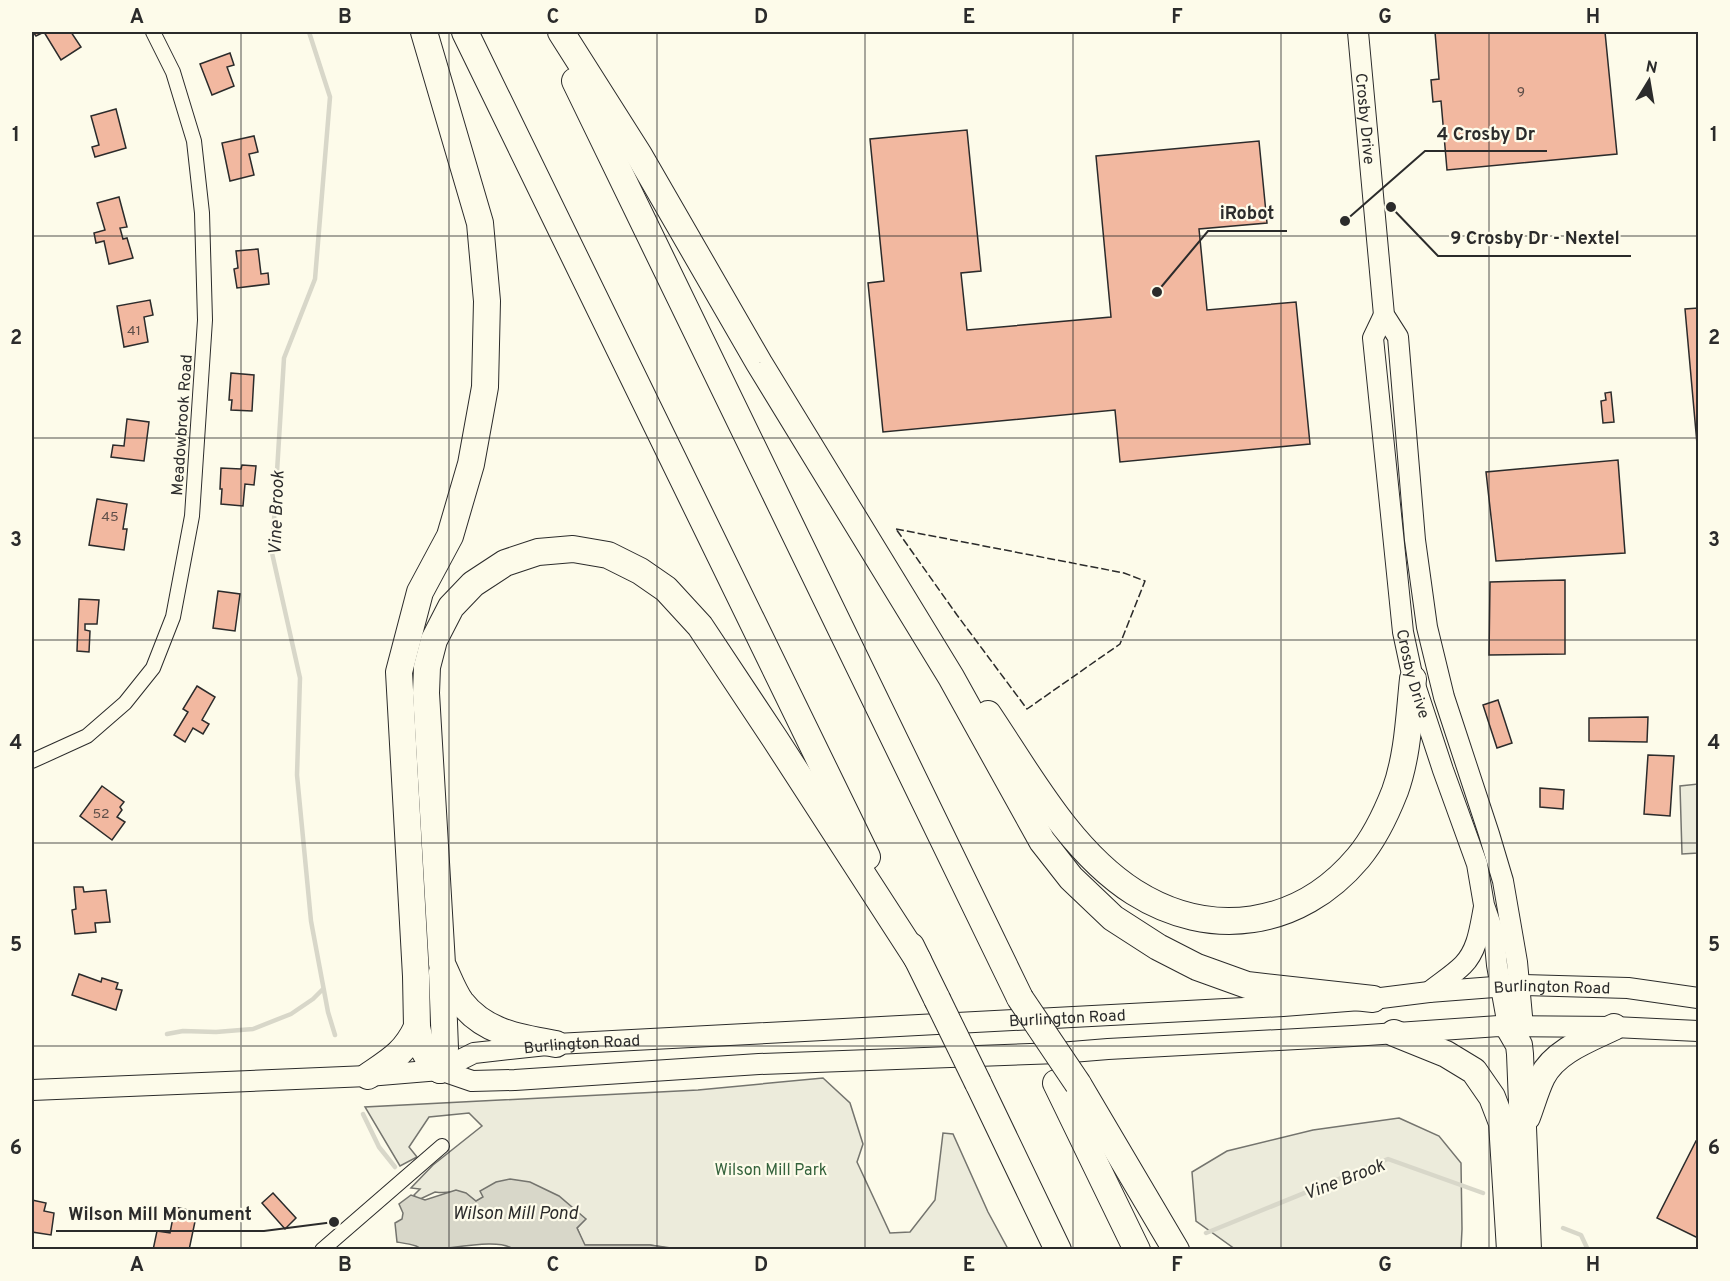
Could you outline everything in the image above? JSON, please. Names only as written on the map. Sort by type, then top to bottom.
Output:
[{"type":"highway","points":[[424,32],[480,223],[487,301],[485,387],[471,464],[450,537],[420,592],[399,672],[417,976],[417,1028],[421,1045],[427,1056],[440,1070]]},
{"type":"highway","points":[[465,32],[1058,1250]]},
{"type":"highway","points":[[552,32],[1020,998],[1067,1083],[1176,1250]]},
{"type":"highway","points":[[561,32],[639,155],[759,363],[951,677],[1042,841],[1071,878],[1113,918],[1158,947],[1197,967],[1247,984],[1373,999]]},
{"type":"highway","points":[[440,1070],[444,1048],[442,964],[426,693],[427,667],[434,640],[451,607],[473,584],[505,563],[538,552],[573,549],[608,555],[640,571],[666,589],[699,626],[918,960]]},
{"type":"highway","points":[[951,677],[981,705],[1054,812],[1100,866],[1133,891],[1161,906],[1190,917],[1216,922],[1246,921],[1275,915],[1302,903],[1329,886],[1358,858],[1380,823],[1395,789],[1408,732],[1413,679]]},
{"type":"highway","points":[[442,964],[461,1001],[479,1020],[512,1036],[556,1044]]},
{"type":"highway","points":[[1522,1131],[1542,1076],[1554,1061],[1580,1043],[1614,1027]]},
{"type":"highway","points":[[368,1076],[397,1056],[410,1042],[417,1028]]},
{"type":"highway","points":[[1517,1032],[1528,1250]]},
{"type":"highway","points":[[1394,1033],[1446,1054],[1474,1071],[1492,1097],[1502,1123],[1510,1250]]},
{"type":"highway","points":[[1067,1083],[1137,1250]]},
{"type":"main road","name":"Crosby Drive","points":[[1358,32],[1383,315],[1373,338],[1404,632],[1413,679],[1477,864],[1485,905],[1510,986]]},
{"type":"main road","name":"Crosby Drive","points":[[1383,315],[1398,337],[1421,593],[1431,649],[1444,698],[1503,881],[1510,986],[1517,1032]]},
{"type":"main road","points":[[1429,992],[1462,966],[1468,958],[1479,936],[1485,905]]},
{"type":"main road","name":"Burlington Road","points":[[32,1090],[368,1076],[440,1070],[474,1053],[556,1044],[1282,1006],[1510,986],[1628,988],[1698,998]]},
{"type":"main road","name":"Burlington Road","points":[[440,1070],[472,1081],[515,1080],[759,1064],[1059,1053],[1108,1048],[1394,1033],[1517,1032],[1614,1027],[1698,1031]]},
{"type":"street","name":"Meadowbrook Road","points":[[32,761],[87,736],[125,703],[153,668],[173,617],[192,516],[205,320],[202,213],[194,141],[172,72],[153,32]]},
{"type":"street","points":[[322,1250],[442,1146]]},
{"type":"green space","points":[[1698,784],[1698,853],[1682,854],[1680,786]]},
{"type":"green space","name":"Wilson Mill Park","points":[[823,1078],[850,1103],[863,1144],[857,1162],[890,1233],[910,1232],[935,1200],[943,1133],[953,1134],[988,1212],[1008,1249],[678,1250],[650,1245],[584,1245],[577,1228],[585,1219],[483,1197],[476,1202],[460,1192],[435,1192],[418,1200],[414,1195],[420,1189],[411,1188],[433,1165],[482,1126],[469,1113],[429,1117],[409,1147],[417,1157],[400,1166],[365,1107],[698,1090]]},
{"type":"green space","points":[[1399,1118],[1439,1136],[1461,1163],[1461,1249],[1235,1249],[1196,1221],[1192,1172],[1227,1151],[1313,1130]]},
{"type":"water","name":"Wilson Mill Pond","points":[[510,1179],[530,1182],[559,1196],[586,1219],[577,1228],[585,1245],[650,1245],[678,1249],[514,1250],[507,1246],[485,1244],[424,1250],[414,1245],[397,1242],[395,1223],[402,1219],[403,1213],[399,1204],[411,1195],[425,1200],[456,1190],[466,1193],[476,1201],[483,1197],[480,1191],[496,1182]]},
{"type":"building","points":[[44,32],[71,32],[81,47],[61,60]]},
{"type":"building","points":[[1435,32],[1605,32],[1617,154],[1447,170],[1441,101],[1433,102],[1431,80],[1439,79]]},
{"type":"building","points":[[230,53],[234,65],[227,67],[234,86],[212,95],[200,64]]},
{"type":"building","points":[[116,109],[126,148],[95,157],[92,147],[99,145],[91,116]]},
{"type":"building","points":[[967,130],[981,271],[961,273],[967,330],[1111,317],[1096,156],[1259,141],[1267,223],[1199,229],[1207,310],[1296,302],[1310,444],[1120,462],[1115,410],[883,432],[868,283],[884,281],[870,139]]},
{"type":"building","points":[[254,136],[258,152],[249,154],[254,175],[230,181],[222,143]]},
{"type":"building","points":[[119,197],[127,227],[120,228],[123,239],[127,238],[133,258],[109,264],[104,241],[96,243],[94,233],[105,230],[97,203]]},
{"type":"building","points":[[258,249],[261,274],[268,273],[269,284],[237,288],[234,269],[238,268],[236,251]]},
{"type":"building","points":[[150,300],[153,315],[144,317],[148,342],[124,347],[117,306]]},
{"type":"building","points":[[1698,308],[1698,455],[1685,309]]},
{"type":"building","points":[[231,373],[254,375],[252,411],[231,410],[232,400],[229,400]]},
{"type":"building","points":[[1611,392],[1614,422],[1603,423],[1601,401],[1606,400],[1605,393]]},
{"type":"building","points":[[127,419],[149,422],[144,461],[111,457],[113,445],[124,446]]},
{"type":"building","points":[[1618,460],[1625,553],[1496,561],[1486,472]]},
{"type":"building","points":[[242,465],[256,466],[254,485],[245,484],[243,506],[221,504],[221,468],[241,469]]},
{"type":"building","points":[[97,499],[127,504],[123,529],[127,529],[124,550],[89,545]]},
{"type":"building","points":[[1565,580],[1565,654],[1489,655],[1490,582]]},
{"type":"building","points":[[218,591],[240,594],[235,631],[213,628]]},
{"type":"building","points":[[79,599],[99,600],[97,624],[85,624],[85,630],[90,631],[89,652],[77,651]]},
{"type":"building","points":[[197,686],[215,697],[202,720],[209,724],[203,734],[193,728],[185,742],[174,735],[188,712],[183,709]]},
{"type":"building","points":[[1498,700],[1512,743],[1497,748],[1483,705]]},
{"type":"building","points":[[1648,717],[1647,742],[1589,741],[1589,718]]},
{"type":"building","points":[[1648,755],[1674,756],[1670,816],[1644,814]]},
{"type":"building","points":[[102,786],[124,802],[117,817],[125,822],[112,840],[80,816]]},
{"type":"building","points":[[1540,788],[1564,790],[1563,809],[1540,807]]},
{"type":"building","points":[[74,887],[83,887],[84,892],[106,890],[110,922],[95,923],[96,932],[75,934],[72,910],[76,909]]},
{"type":"building","points":[[79,974],[101,982],[102,978],[118,983],[116,989],[122,990],[116,1010],[72,995]]},
{"type":"building","points":[[1696,1141],[1698,1142],[1698,1238],[1657,1218]]},
{"type":"building","points":[[273,1193],[296,1218],[285,1229],[262,1203]]},
{"type":"building","points":[[32,1200],[46,1203],[44,1211],[54,1213],[51,1235],[32,1232]]},
{"type":"building","points":[[175,1207],[197,1212],[189,1250],[153,1250],[157,1231],[170,1233]]},
{"type":"waterway","name":"Vine Brook","points":[[309,32],[330,97],[315,279],[284,358],[272,553],[300,678],[297,775],[311,921],[328,1012],[335,1035]]},
{"type":"waterway","points":[[167,1034],[183,1031],[216,1032],[253,1029],[291,1014],[323,989]]},
{"type":"waterway","name":"Vine Brook","points":[[363,1114],[379,1147],[395,1167]]},
{"type":"waterway","name":"Vine Brook","points":[[1206,1233],[1388,1159],[1483,1193]]},
{"type":"waterway","name":"Vine Brook","points":[[1563,1228],[1581,1235],[1588,1250]]},
{"type":"fence","points":[[896,529],[1124,573],[1145,581],[1120,644],[1027,709],[896,529]]},
{"type":"place","name":"9 Crosby Dr - Nextel","points":[[1391,207]]},
{"type":"place","name":"4 Crosby Dr","points":[[1345,221]]},
{"type":"place","name":"iRobot","points":[[1157,292]]},
{"type":"place","name":"Wilson Mill Monument","points":[[334,1222]]}]
